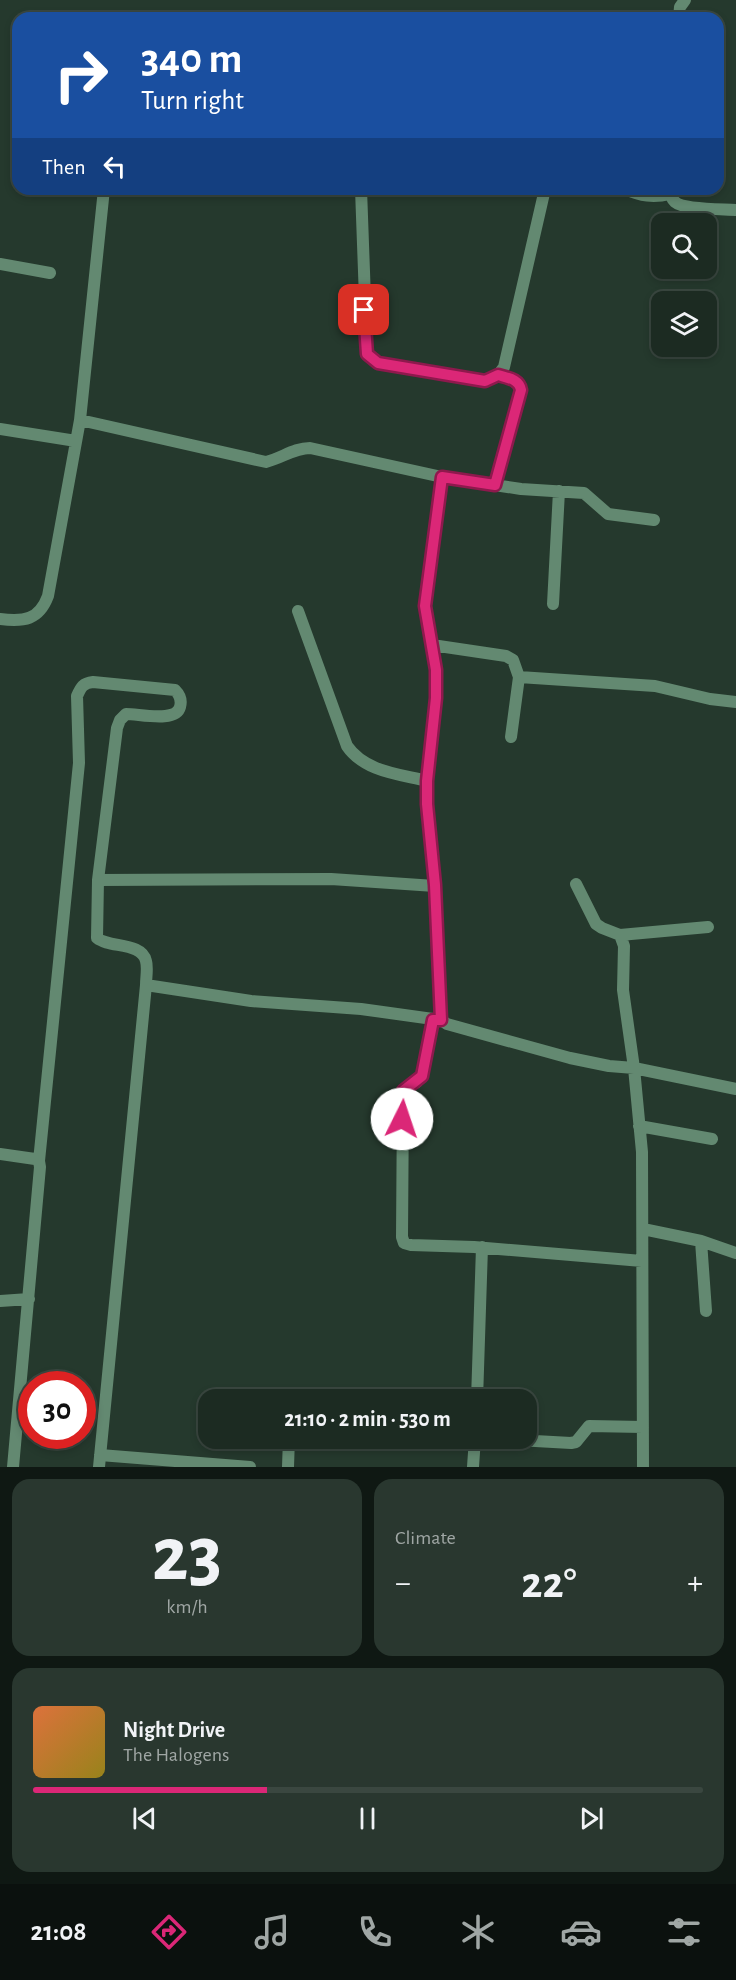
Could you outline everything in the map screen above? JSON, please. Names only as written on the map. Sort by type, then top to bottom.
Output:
[{"type":"street","points":[[0,619],[14,621],[28,619],[38,614],[45,606],[48,596],[80,420],[103,195]]},
{"type":"street","points":[[361,195],[367,354],[378,363],[485,381],[498,375],[504,367],[544,195]]},
{"type":"street","points":[[639,195],[656,197],[661,195]]},
{"type":"street","points":[[672,195],[674,201],[685,206],[736,210]]},
{"type":"street","points":[[0,264],[50,273]]},
{"type":"street","points":[[495,485],[521,390],[520,384],[516,381],[498,375]]},
{"type":"street","points":[[80,420],[266,462],[279,459],[298,448],[310,448],[442,477],[495,485],[584,493],[608,514],[654,520]]},
{"type":"street","points":[[0,429],[76,441]]},
{"type":"street","points":[[442,477],[425,606],[436,670],[436,698],[427,781],[427,804],[435,885],[437,1020],[422,1076],[405,1089],[403,1095],[402,1237],[404,1243],[411,1245],[482,1247],[642,1261]]},
{"type":"street","points":[[553,604],[559,491]]},
{"type":"street","points":[[298,611],[348,746],[355,757],[365,764],[427,781]]},
{"type":"street","points":[[432,645],[506,656],[513,660],[519,677],[511,737]]},
{"type":"street","points":[[519,677],[655,686],[710,699],[736,702]]},
{"type":"street","points":[[14,1467],[38,1207],[39,1161],[79,763],[77,696],[81,687],[87,682],[93,682],[175,690],[180,695],[181,704],[179,711],[174,715],[126,714],[120,720],[117,728],[98,880],[97,938],[102,943],[136,949],[143,954],[146,961],[146,985],[99,1461],[250,1467]]},
{"type":"street","points":[[98,880],[331,879],[435,885]]},
{"type":"street","points":[[576,884],[596,924],[620,935],[708,927]]},
{"type":"street","points":[[620,935],[624,946],[623,990],[634,1068],[642,1152],[643,1467]]},
{"type":"street","points":[[146,985],[251,1000],[361,1009],[437,1020],[570,1058],[609,1066],[634,1068],[736,1089]]},
{"type":"street","points":[[639,1126],[712,1139]]},
{"type":"street","points":[[0,1154],[39,1161]]},
{"type":"street","points":[[643,1229],[701,1241],[736,1253]]},
{"type":"street","points":[[701,1241],[706,1311]]},
{"type":"street","points":[[477,1389],[482,1247]]},
{"type":"street","points":[[0,1301],[29,1299]]},
{"type":"street","points":[[537,1441],[571,1443],[580,1439],[590,1426],[643,1427]]},
{"type":"street","points":[[288,1467],[289,1449]]},
{"type":"street","points":[[473,1467],[474,1449]]},
{"type":"route","points":[[364,310],[365,347],[370,358],[378,363],[485,381],[498,375],[516,381],[520,384],[521,390],[495,485],[442,477],[425,606],[436,670],[436,698],[427,781],[427,804],[435,885],[441,1020],[433,1020],[422,1076],[403,1091],[402,1119]]}]
